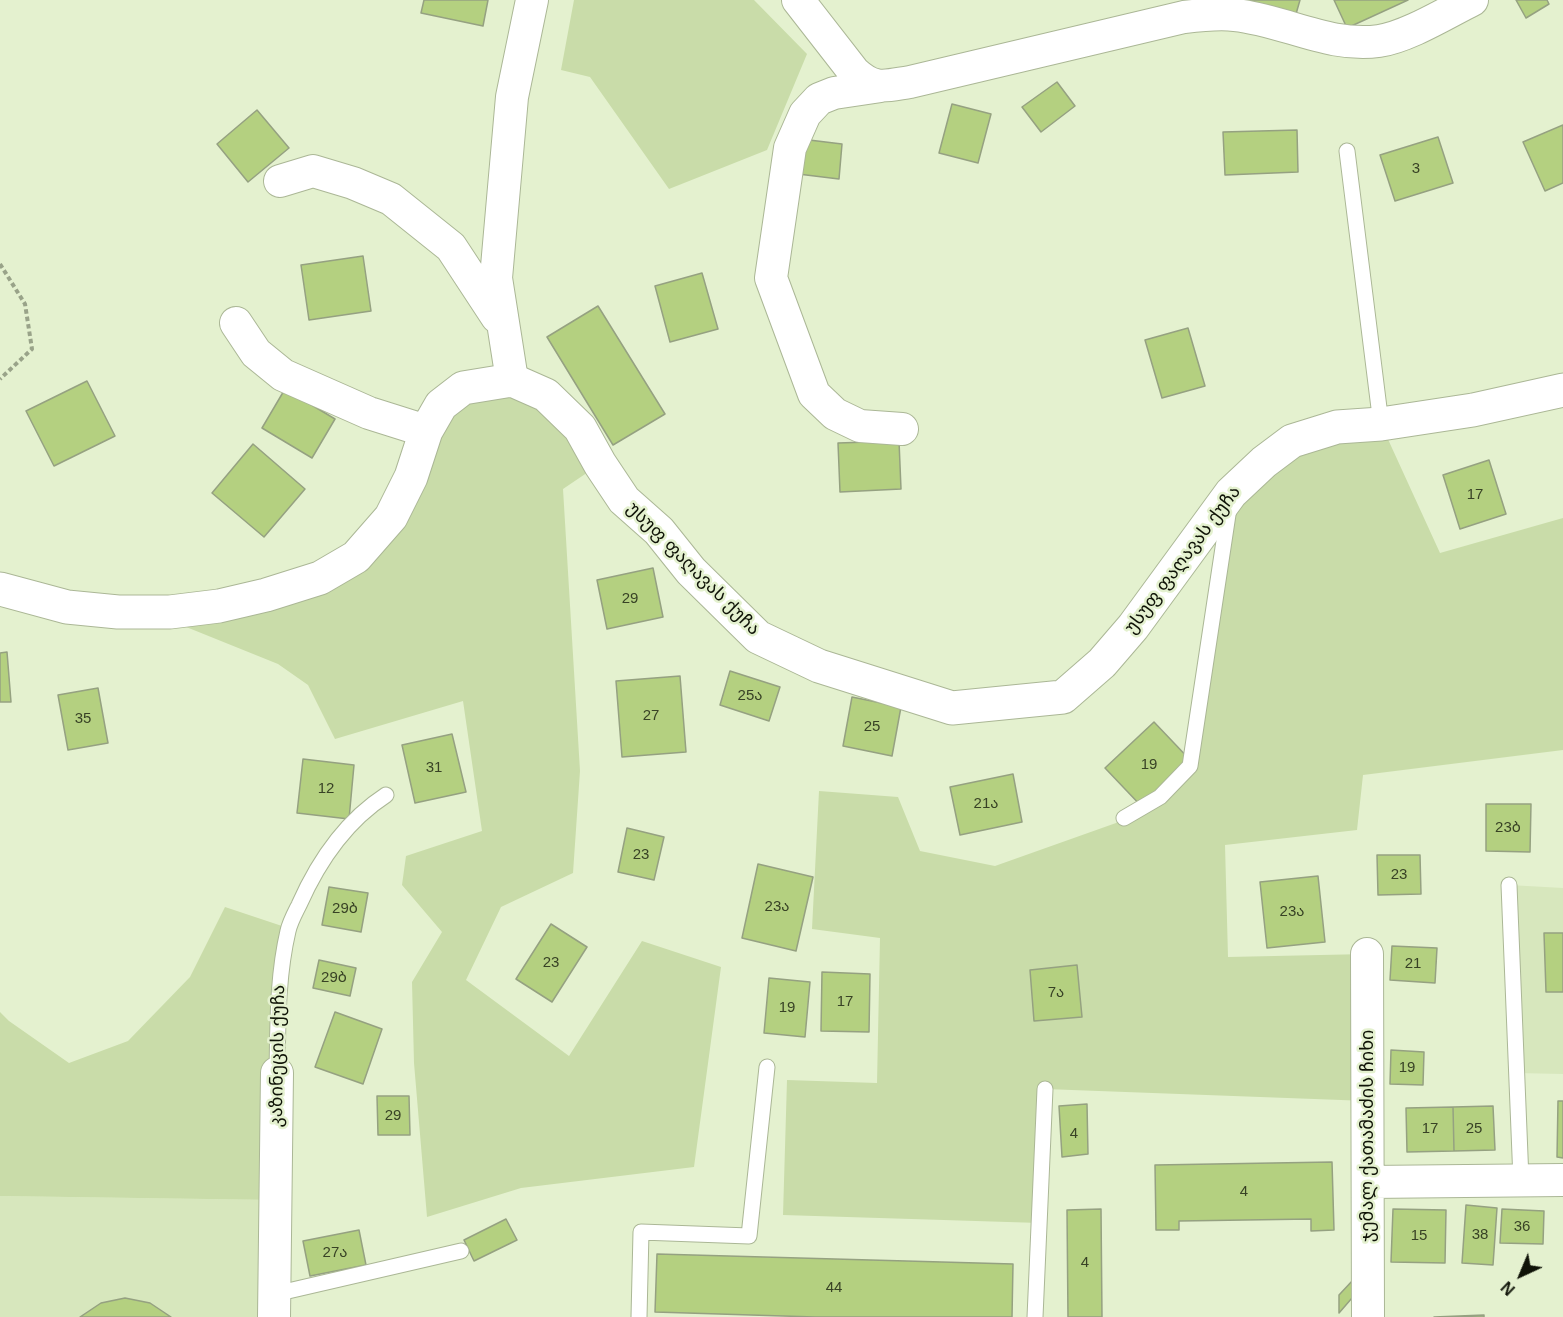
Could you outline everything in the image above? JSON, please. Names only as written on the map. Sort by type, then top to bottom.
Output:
[{"type":"street","points":[[0,589],[66,607],[118,612],[170,612],[219,606],[266,595],[320,578],[356,557],[391,517],[411,477],[426,431],[441,405],[463,388],[512,380],[496,278],[512,97],[532,0]]},
{"type":"street","points":[[798,0],[854,72],[866,82],[881,86]]},
{"type":"street","points":[[902,429],[860,426],[835,414],[814,394],[771,278],[789,148],[805,114],[819,99],[834,93],[910,82],[1184,17],[1234,15],[1337,40],[1381,41],[1401,34],[1472,0]]},
{"type":"street","points":[[280,181],[313,171],[353,183],[391,199],[451,247],[504,327]]},
{"type":"street","points":[[236,323],[256,353],[283,375],[369,413],[426,431]]},
{"type":"street","name":"უსუფ ფაღავას ქუჩა","points":[[512,380],[546,395],[580,428],[624,500],[659,531],[691,571],[758,637],[819,666],[952,708],[1063,697],[1102,663],[1133,627],[1231,493],[1264,462],[1292,441],[1337,427],[1381,424],[1473,410],[1563,390]]},
{"type":"street","name":"ჯემალ ქათამაძის ჩიხი","points":[[1367,954],[1368,1317]]},
{"type":"street","name":"კაზინეცის ქუჩა","points":[[274,1305],[277,1073]]},
{"type":"street","points":[[1369,1182],[1563,1180]]},
{"type":"lane","points":[[1347,151],[1381,424]]},
{"type":"lane","points":[[1124,818],[1160,796],[1190,765],[1231,493]]},
{"type":"lane","name":"კაზინეცის ქუჩა","points":[[277,1073],[278,991],[288,928],[321,862],[372,804],[386,795]]},
{"type":"lane","points":[[1509,885],[1521,1180]]},
{"type":"lane","points":[[639,1317],[641,1232],[749,1236],[767,1067]]},
{"type":"lane","points":[[1035,1317],[1045,1089]]},
{"type":"lane","points":[[274,1305],[461,1251]]},
{"type":"path","points":[[0,264],[25,304],[32,349],[0,379]]},
{"type":"shaded area","points":[[574,0],[754,0],[807,54],[767,150],[669,189],[590,77],[561,70]]},
{"type":"shaded area","points":[[512,380],[600,464],[563,489],[580,771],[573,873],[501,907],[466,980],[569,1056],[642,941],[721,967],[694,1167],[521,1188],[427,1217],[414,1063],[412,982],[442,932],[402,885],[406,856],[482,831],[463,701],[335,739],[308,685],[278,664],[149,612],[356,557],[441,405]]},
{"type":"shaded area","points":[[1381,424],[1440,553],[1563,518],[1563,750],[1363,775],[1357,830],[1225,845],[1228,957],[1367,954],[1368,1101],[1045,1089],[1040,1223],[783,1215],[787,1080],[877,1083],[880,938],[812,929],[819,791],[898,797],[920,851],[995,866],[1116,823],[1160,797],[1190,765],[1231,493],[1264,462]]},
{"type":"shaded area","points":[[1509,885],[1563,888],[1563,1074],[1516,1073]]},
{"type":"shaded area","points":[[225,907],[288,928],[276,1200],[0,1196],[0,1012],[9,1021],[69,1063],[128,1041],[190,977]]},
{"type":"shaded area","points":[[0,1196],[276,1200],[274,1317],[0,1317]]},
{"type":"building","points":[[424,0],[488,0],[483,26],[421,13]]},
{"type":"building","points":[[1244,0],[1300,0],[1296,14]]},
{"type":"building","points":[[1334,0],[1408,0],[1347,28]]},
{"type":"building","points":[[1516,0],[1547,0],[1549,4],[1526,18]]},
{"type":"building","points":[[1057,82],[1075,106],[1041,132],[1022,107]]},
{"type":"building","points":[[952,104],[991,114],[978,163],[939,153]]},
{"type":"building","points":[[257,110],[289,148],[248,182],[217,144]]},
{"type":"building","points":[[1563,125],[1563,183],[1545,191],[1523,142]]},
{"type":"building","points":[[1297,130],[1298,172],[1225,175],[1223,132]]},
{"type":"building","points":[[1438,137],[1453,183],[1395,201],[1380,155]]},
{"type":"building","points":[[801,139],[842,144],[839,179],[798,174]]},
{"type":"building","points":[[363,256],[371,311],[309,320],[301,265]]},
{"type":"building","points":[[702,273],[718,329],[670,342],[655,286]]},
{"type":"building","points":[[598,306],[665,414],[613,445],[547,337]]},
{"type":"building","points":[[1188,328],[1205,386],[1162,398],[1145,340]]},
{"type":"building","points":[[87,381],[115,436],[54,466],[26,411]]},
{"type":"building","points":[[285,389],[335,419],[312,458],[262,428]]},
{"type":"building","points":[[899,441],[901,489],[840,492],[838,443]]},
{"type":"building","points":[[253,444],[305,489],[264,537],[212,493]]},
{"type":"building","points":[[1489,460],[1506,514],[1460,529],[1443,475]]},
{"type":"building","points":[[653,568],[663,617],[607,629],[597,580]]},
{"type":"building","points":[[7,652],[11,702],[0,702],[0,653]]},
{"type":"building","points":[[730,671],[780,687],[769,721],[720,705]]},
{"type":"building","points":[[680,676],[686,752],[622,757],[616,681]]},
{"type":"building","points":[[98,688],[108,743],[68,750],[58,695]]},
{"type":"building","points":[[852,697],[901,707],[892,756],[843,746]]},
{"type":"building","points":[[1154,722],[1193,763],[1144,809],[1105,768]]},
{"type":"building","points":[[452,734],[466,792],[415,803],[402,745]]},
{"type":"building","points":[[303,759],[354,765],[349,819],[297,813]]},
{"type":"building","points":[[1013,774],[1022,822],[960,835],[950,787]]},
{"type":"building","points":[[1486,804],[1531,804],[1530,852],[1486,851]]},
{"type":"building","points":[[627,828],[664,837],[654,880],[618,872]]},
{"type":"building","points":[[1377,855],[1420,855],[1421,894],[1378,895]]},
{"type":"building","points":[[758,864],[813,877],[796,951],[742,938]]},
{"type":"building","points":[[1318,876],[1325,942],[1267,948],[1260,882]]},
{"type":"building","points":[[329,887],[368,893],[361,932],[322,925]]},
{"type":"building","points":[[551,924],[587,947],[552,1002],[516,979]]},
{"type":"building","points":[[1544,933],[1563,933],[1563,992],[1546,992]]},
{"type":"building","points":[[1392,946],[1437,948],[1435,983],[1390,980]]},
{"type":"building","points":[[319,960],[356,968],[350,996],[313,988]]},
{"type":"building","points":[[1077,965],[1082,1017],[1034,1021],[1030,970]]},
{"type":"building","points":[[822,972],[870,974],[869,1032],[821,1031]]},
{"type":"building","points":[[769,978],[810,982],[805,1037],[764,1033]]},
{"type":"building","points":[[335,1012],[382,1029],[363,1084],[315,1067]]},
{"type":"building","points":[[1391,1050],[1424,1052],[1423,1085],[1390,1084]]},
{"type":"building","points":[[377,1096],[409,1096],[410,1135],[378,1135]]},
{"type":"building","points":[[1558,1101],[1563,1101],[1563,1158],[1557,1157]]},
{"type":"building","points":[[1087,1104],[1088,1154],[1062,1157],[1059,1106]]},
{"type":"building","points":[[1493,1106],[1495,1150],[1454,1151],[1453,1107]]},
{"type":"building","points":[[1453,1107],[1454,1151],[1407,1152],[1406,1108]]},
{"type":"building","points":[[1332,1162],[1334,1230],[1311,1231],[1311,1219],[1179,1221],[1179,1230],[1156,1230],[1155,1165]]},
{"type":"building","points":[[1466,1205],[1497,1208],[1493,1265],[1462,1263]]},
{"type":"building","points":[[1101,1209],[1102,1317],[1068,1317],[1067,1210]]},
{"type":"building","points":[[1393,1209],[1446,1210],[1445,1263],[1391,1262]]},
{"type":"building","points":[[1502,1209],[1544,1211],[1543,1244],[1500,1243]]},
{"type":"building","points":[[506,1219],[517,1240],[474,1261],[464,1240]]},
{"type":"building","points":[[359,1230],[366,1265],[310,1276],[303,1241]]},
{"type":"building","points":[[657,1254],[1013,1264],[1012,1317],[815,1317],[655,1312]]},
{"type":"building","points":[[1353,1280],[1352,1298],[1339,1313],[1339,1295]]},
{"type":"building","points":[[125,1298],[150,1303],[171,1317],[80,1317],[101,1303]]},
{"type":"building","points":[[1484,1315],[1484,1317],[1434,1317]]}]
